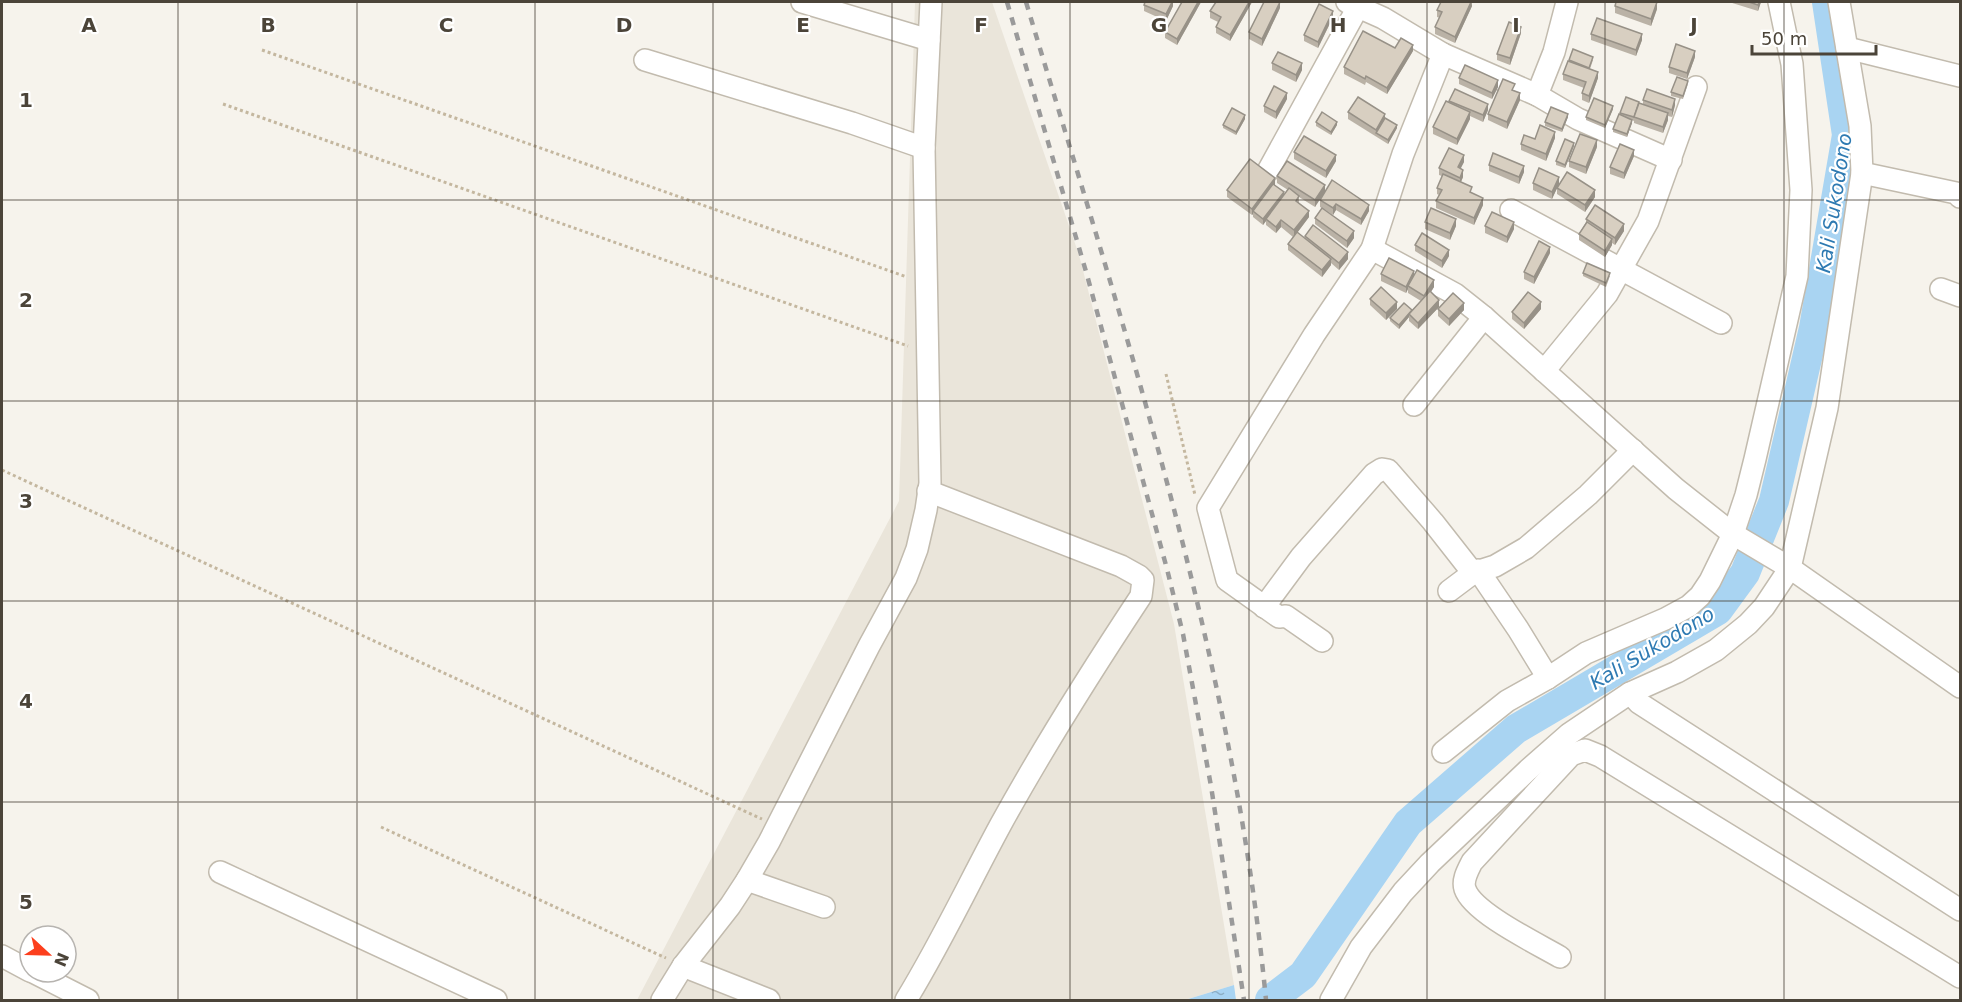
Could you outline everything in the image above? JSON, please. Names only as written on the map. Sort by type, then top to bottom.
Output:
[{"type":"street","points":[[802,2],[929,40]]},
{"type":"street","points":[[662,1000],[683,966],[730,906],[747,880],[906,578],[917,549],[928,491],[924,148],[931,2]]},
{"type":"street","points":[[1537,95],[1554,52],[1567,2]]},
{"type":"street","points":[[1443,752],[1507,701],[1586,653],[1665,619],[1695,602],[1736,536],[1797,276],[1801,190],[1792,64],[1779,2]]},
{"type":"street","points":[[1331,1000],[1361,947],[1403,892],[1549,751],[1593,716],[1630,693],[1677,672],[1716,650],[1748,624],[1764,607],[1783,564],[1827,408],[1862,173],[1860,126],[1839,2]]},
{"type":"street","points":[[1268,171],[1353,4],[1383,18],[1443,54],[1537,95],[1578,119],[1671,159]]},
{"type":"street","points":[[1846,48],[1960,76]]},
{"type":"street","points":[[1322,641],[1286,616],[1279,616],[1264,607],[1227,580],[1208,508],[1314,335],[1372,249],[1403,154],[1443,54]]},
{"type":"street","points":[[645,60],[852,123],[924,148]]},
{"type":"street","points":[[1544,371],[1606,294],[1648,221],[1696,87]]},
{"type":"street","points":[[1862,173],[1956,193],[1960,197]]},
{"type":"street","points":[[1511,210],[1721,323]]},
{"type":"street","points":[[1372,249],[1455,294],[1484,317],[1676,489],[1736,536],[1783,564],[1960,687]]},
{"type":"street","points":[[1414,405],[1484,317]]},
{"type":"street","points":[[1449,591],[1476,572],[1495,566],[1535,541],[1588,495],[1633,450]]},
{"type":"street","points":[[1264,607],[1301,557],[1374,474],[1382,469],[1388,470],[1476,572],[1518,629],[1548,678]]},
{"type":"street","points":[[906,1000],[931,958],[1006,814],[1064,716],[1141,596],[1143,580],[1121,566],[928,491]]},
{"type":"street","points":[[1630,693],[1639,703],[1960,910]]},
{"type":"street","points":[[1560,957],[1492,918],[1464,888],[1465,875],[1472,862],[1571,755],[1586,750],[1600,756],[1960,977]]},
{"type":"street","points":[[220,872],[496,1000]]},
{"type":"street","points":[[747,880],[824,907]]},
{"type":"street","points":[[2,956],[18,964]]},
{"type":"street","points":[[683,966],[769,1000]]},
{"type":"street","points":[[57,984],[88,1000]]},
{"type":"path","points":[[262,50],[926,284]]},
{"type":"path","points":[[223,105],[927,352]]},
{"type":"path","points":[[1166,375],[1198,507],[1208,508]]},
{"type":"path","points":[[2,470],[777,826]]},
{"type":"path","points":[[381,827],[683,966]]},
{"type":"shaded area","points":[[915,2],[992,2],[1079,255],[1174,624],[1234,985],[1185,1000],[637,1000],[899,501]]},
{"type":"water","points":[[1234,985],[1236,1000],[1185,1000]]},
{"type":"building","points":[[1145,2],[1172,2],[1166,14],[1144,5]]},
{"type":"building","points":[[1182,2],[1198,2],[1177,39],[1165,32]]},
{"type":"building","points":[[1216,2],[1249,2],[1230,35],[1216,27],[1221,17],[1210,11]]},
{"type":"building","points":[[1264,2],[1280,2],[1262,39],[1249,32]]},
{"type":"building","points":[[1441,2],[1471,2],[1455,37],[1435,27],[1442,12],[1437,10]]},
{"type":"building","points":[[1616,2],[1657,2],[1651,19],[1615,6]]},
{"type":"building","points":[[1319,4],[1333,11],[1318,42],[1304,35]]},
{"type":"building","points":[[1597,18],[1642,34],[1636,50],[1591,34]]},
{"type":"building","points":[[1509,22],[1521,27],[1510,58],[1497,54]]},
{"type":"building","points":[[1363,31],[1395,48],[1401,38],[1413,45],[1387,88],[1344,67]]},
{"type":"building","points":[[1676,44],[1695,51],[1687,73],[1669,67]]},
{"type":"building","points":[[1573,49],[1593,57],[1589,68],[1569,60]]},
{"type":"building","points":[[1278,52],[1302,63],[1296,75],[1272,63]]},
{"type":"building","points":[[1568,61],[1598,72],[1589,96],[1582,93],[1586,82],[1563,74]]},
{"type":"building","points":[[1465,65],[1498,80],[1492,93],[1459,78]]},
{"type":"building","points":[[1677,77],[1688,81],[1683,96],[1671,92]]},
{"type":"building","points":[[1503,79],[1515,84],[1512,90],[1520,93],[1507,122],[1488,114]]},
{"type":"building","points":[[1274,86],[1287,93],[1276,112],[1264,106]]},
{"type":"building","points":[[1455,89],[1488,104],[1483,115],[1449,101]]},
{"type":"building","points":[[1647,89],[1675,99],[1672,110],[1643,100]]},
{"type":"building","points":[[1358,97],[1385,114],[1376,130],[1348,112]]},
{"type":"building","points":[[1626,97],[1639,102],[1634,117],[1620,113]]},
{"type":"building","points":[[1594,98],[1613,106],[1605,125],[1586,117]]},
{"type":"building","points":[[1446,101],[1470,112],[1457,139],[1433,127]]},
{"type":"building","points":[[1639,103],[1668,113],[1663,127],[1634,117]]},
{"type":"building","points":[[1551,107],[1568,114],[1562,129],[1545,122]]},
{"type":"building","points":[[1232,108],[1245,115],[1236,132],[1223,125]]},
{"type":"building","points":[[1322,112],[1337,122],[1331,132],[1316,122]]},
{"type":"building","points":[[1619,114],[1632,120],[1627,134],[1613,129]]},
{"type":"building","points":[[1385,118],[1397,125],[1388,140],[1376,133]]},
{"type":"building","points":[[1540,125],[1555,132],[1546,154],[1521,144],[1524,135],[1535,139]]},
{"type":"building","points":[[1580,134],[1597,140],[1586,167],[1569,161]]},
{"type":"building","points":[[1304,136],[1336,155],[1326,171],[1294,152]]},
{"type":"building","points":[[1565,139],[1574,143],[1565,165],[1556,161]]},
{"type":"building","points":[[1620,144],[1634,150],[1624,173],[1610,167]]},
{"type":"building","points":[[1449,148],[1464,155],[1458,167],[1463,170],[1460,178],[1439,168]]},
{"type":"building","points":[[1493,153],[1524,166],[1519,177],[1489,165]]},
{"type":"building","points":[[1250,159],[1275,178],[1252,209],[1227,190]]},
{"type":"building","points":[[1287,161],[1325,185],[1315,200],[1277,176]]},
{"type":"building","points":[[1539,168],[1559,177],[1552,192],[1533,183]]},
{"type":"building","points":[[1567,172],[1595,190],[1585,205],[1557,188]]},
{"type":"building","points":[[1443,174],[1472,187],[1470,192],[1483,198],[1474,218],[1436,201],[1442,190],[1437,188]]},
{"type":"building","points":[[1332,180],[1369,205],[1361,219],[1336,204],[1333,208],[1320,200]]},
{"type":"building","points":[[1273,184],[1284,192],[1263,219],[1253,211]]},
{"type":"building","points":[[1289,188],[1299,196],[1296,201],[1309,211],[1294,230],[1281,220],[1276,227],[1266,219]]},
{"type":"building","points":[[1595,205],[1624,224],[1615,238],[1586,219]]},
{"type":"building","points":[[1322,208],[1354,231],[1347,241],[1315,218]]},
{"type":"building","points":[[1431,208],[1456,219],[1450,233],[1425,222]]},
{"type":"building","points":[[1492,212],[1514,222],[1507,237],[1485,226]]},
{"type":"building","points":[[1587,222],[1612,239],[1605,251],[1579,234]]},
{"type":"building","points":[[1313,225],[1348,252],[1339,263],[1305,236]]},
{"type":"building","points":[[1297,232],[1331,259],[1322,270],[1288,244]]},
{"type":"building","points":[[1422,233],[1449,250],[1442,261],[1415,245]]},
{"type":"building","points":[[1539,241],[1550,247],[1534,277],[1524,272]]},
{"type":"building","points":[[1389,258],[1414,271],[1406,287],[1381,274]]},
{"type":"building","points":[[1587,263],[1610,273],[1606,283],[1583,273]]},
{"type":"building","points":[[1417,270],[1434,280],[1424,296],[1408,286]]},
{"type":"building","points":[[1381,287],[1397,302],[1386,313],[1370,299]]},
{"type":"building","points":[[1430,291],[1439,300],[1418,323],[1409,314]]},
{"type":"building","points":[[1528,292],[1541,302],[1524,323],[1512,312]]},
{"type":"building","points":[[1453,293],[1464,303],[1449,319],[1438,309]]},
{"type":"building","points":[[1404,303],[1412,310],[1399,325],[1390,318]]},
{"type":"waterway","name":"Kali Sukodono","points":[[1270,1000],[1303,975],[1408,823],[1516,729],[1718,610],[1745,573],[1774,501],[1814,328],[1847,135],[1827,2]]},
{"type":"railway","points":[[1007,2],[1087,275],[1183,634],[1211,786],[1244,1000]]},
{"type":"railway","points":[[1026,2],[1136,371],[1201,620],[1228,746],[1250,872],[1266,1000]]}]
